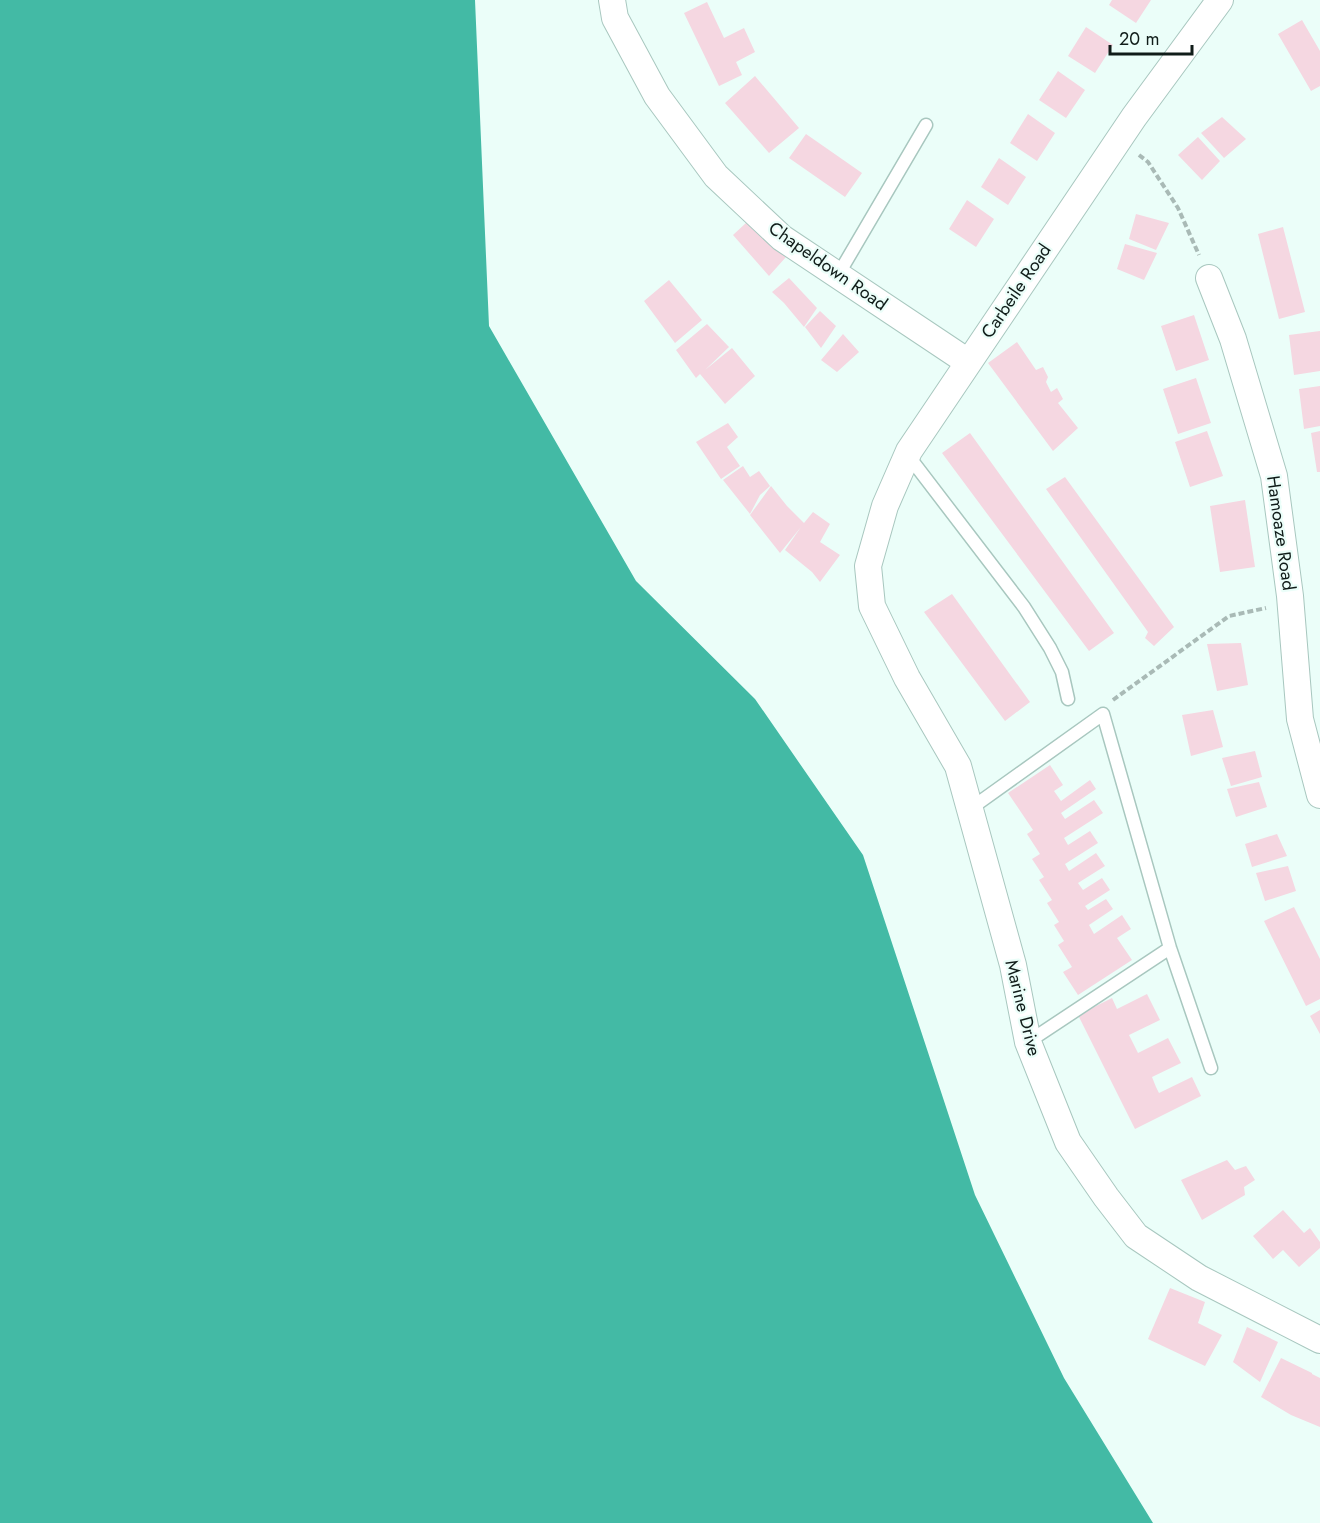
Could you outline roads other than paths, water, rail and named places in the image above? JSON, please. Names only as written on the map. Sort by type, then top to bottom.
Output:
[{"type":"street","name":"Chapeldown Road","points":[[612,0],[615,18],[657,96],[716,176],[782,238],[968,362]]},
{"type":"street","name":"Carbeile Road","points":[[872,606],[868,566],[885,506],[907,454],[1120,139],[1220,0]]},
{"type":"street","name":"Hamoaze Road","points":[[1209,278],[1233,339],[1274,476],[1320,795]]},
{"type":"street","name":"Marine Drive","points":[[872,606],[907,678],[958,766],[1013,965],[1028,1042],[1068,1142],[1136,1236],[1199,1278],[1320,1340]]},
{"type":"lane","points":[[838,275],[926,125]]},
{"type":"lane","points":[[907,454],[1024,607],[1062,672],[1068,699]]},
{"type":"lane","points":[[970,809],[1103,714],[1170,948],[1211,1068]]},
{"type":"lane","points":[[1028,1042],[1170,948]]}]
